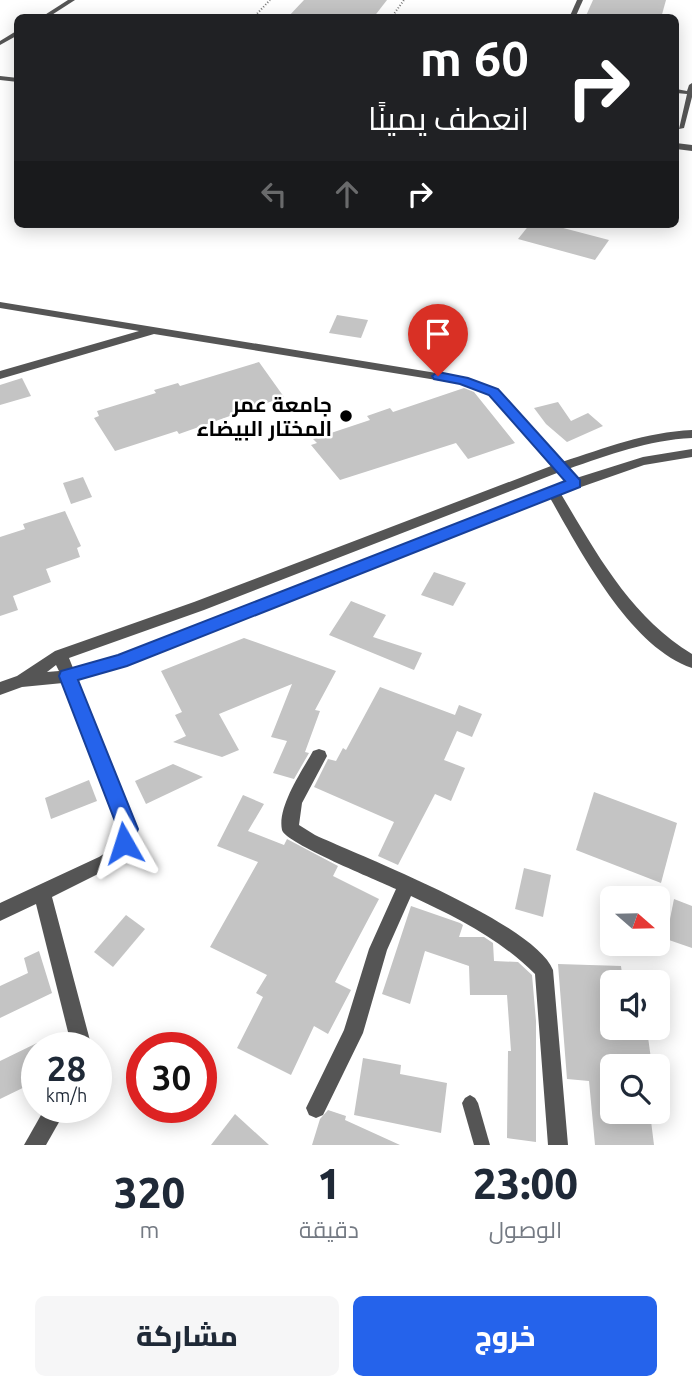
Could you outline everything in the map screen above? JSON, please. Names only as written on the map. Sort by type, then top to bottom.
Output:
[{"type":"street","points":[[0,304],[160,329],[477,385],[494,392],[575,483]]},
{"type":"street","points":[[0,375],[160,329]]},
{"type":"street","points":[[0,689],[20,681],[60,655],[199,606],[560,467],[632,443],[666,435],[692,434]]},
{"type":"street","points":[[20,681],[67,676],[121,661],[575,483],[643,461],[692,453]]},
{"type":"street","points":[[553,492],[615,596],[672,652],[692,662]]},
{"type":"street","points":[[0,912],[116,856],[128,829],[60,655]]},
{"type":"street","points":[[319,756],[294,802],[290,829],[309,841],[472,918],[530,953],[544,970],[558,1145]]},
{"type":"street","points":[[316,1108],[353,1032],[378,949],[406,887]]},
{"type":"street","points":[[43,892],[78,1032]]},
{"type":"street","points":[[34,1145],[48,1123]]},
{"type":"lane","points":[[49,14],[72,0]]},
{"type":"lane","points":[[681,128],[692,85]]},
{"type":"lane","points":[[679,91],[690,93]]},
{"type":"lane","points":[[470,1103],[482,1145]]},
{"type":"path","points":[[257,14],[270,0]]},
{"type":"building","points":[[304,0],[387,0],[376,14],[291,14]]},
{"type":"building","points":[[593,0],[666,0],[662,14],[587,14]]},
{"type":"building","points":[[527,228],[563,228],[609,240],[595,260],[518,239]]},
{"type":"building","points":[[337,315],[368,320],[361,338],[329,333]]},
{"type":"building","points":[[259,362],[284,397],[179,434],[177,431],[115,451],[94,418],[99,416],[97,411],[156,393],[154,390],[178,383],[180,386]]},
{"type":"building","points":[[22,378],[31,396],[0,405],[0,385]]},
{"type":"building","points":[[464,388],[474,392],[515,443],[468,459],[456,443],[340,480],[311,445],[317,443],[313,439],[370,420],[367,416],[390,408],[393,412]]},
{"type":"building","points":[[558,402],[571,421],[588,413],[603,426],[567,442],[546,424],[534,408]]},
{"type":"building","points":[[83,477],[92,497],[71,504],[63,483]]},
{"type":"building","points":[[65,511],[81,546],[77,548],[80,557],[46,569],[51,582],[13,596],[18,610],[0,616],[0,537],[25,529],[23,524]]},
{"type":"building","points":[[434,572],[466,583],[453,606],[421,595]]},
{"type":"building","points":[[351,601],[386,615],[373,637],[422,653],[414,670],[329,635]]},
{"type":"building","points":[[244,638],[336,671],[315,710],[320,711],[305,752],[309,753],[294,779],[273,773],[287,741],[271,737],[292,684],[219,714],[239,750],[222,757],[173,742],[186,736],[175,715],[182,712],[161,671]]},
{"type":"building","points":[[380,687],[455,715],[459,705],[482,714],[472,737],[457,731],[444,760],[465,768],[451,801],[435,794],[398,865],[378,856],[394,822],[314,787],[328,759],[336,761],[343,748],[346,750]]},
{"type":"building","points":[[173,764],[203,777],[146,804],[135,781]]},
{"type":"building","points":[[89,780],[97,801],[51,819],[45,798]]},
{"type":"building","points":[[594,792],[677,823],[661,883],[576,850]]},
{"type":"building","points":[[243,795],[264,804],[248,831],[284,845],[287,839],[338,866],[333,876],[379,899],[335,982],[351,990],[328,1034],[314,1026],[291,1075],[237,1048],[263,997],[256,993],[267,975],[210,947],[258,862],[217,846]]},
{"type":"building","points":[[524,868],[551,875],[543,917],[515,909]]},
{"type":"building","points":[[674,899],[692,906],[692,948],[670,940]]},
{"type":"building","points":[[411,906],[460,923],[463,925],[459,937],[484,937],[493,943],[494,961],[518,962],[532,975],[536,1021],[536,1142],[507,1138],[508,1051],[511,1051],[507,995],[470,995],[469,966],[425,951],[410,1004],[382,994]]},
{"type":"building","points":[[126,915],[145,929],[113,967],[94,952]]},
{"type":"building","points":[[39,951],[52,993],[0,1018],[0,986],[28,973],[24,958]]},
{"type":"building","points":[[558,964],[621,966],[622,970],[600,970],[600,1040],[648,1040],[650,1054],[600,1054],[600,1124],[651,1124],[654,1145],[595,1145],[589,1081],[567,1079]]},
{"type":"building","points":[[21,1051],[21,1089],[0,1099],[0,1061]]},
{"type":"building","points":[[363,1058],[401,1065],[400,1074],[447,1083],[441,1133],[354,1115]]},
{"type":"building","points":[[328,1110],[346,1116],[345,1120],[400,1145],[312,1145],[320,1119]]},
{"type":"building","points":[[235,1114],[269,1145],[211,1145]]},
{"type":"place","name":"جامعة عمر المختار البيضاء","points":[[346,416]]},
{"type":"route","points":[[124,843],[128,829],[67,676],[121,661],[575,483],[494,392],[438,376]]}]
